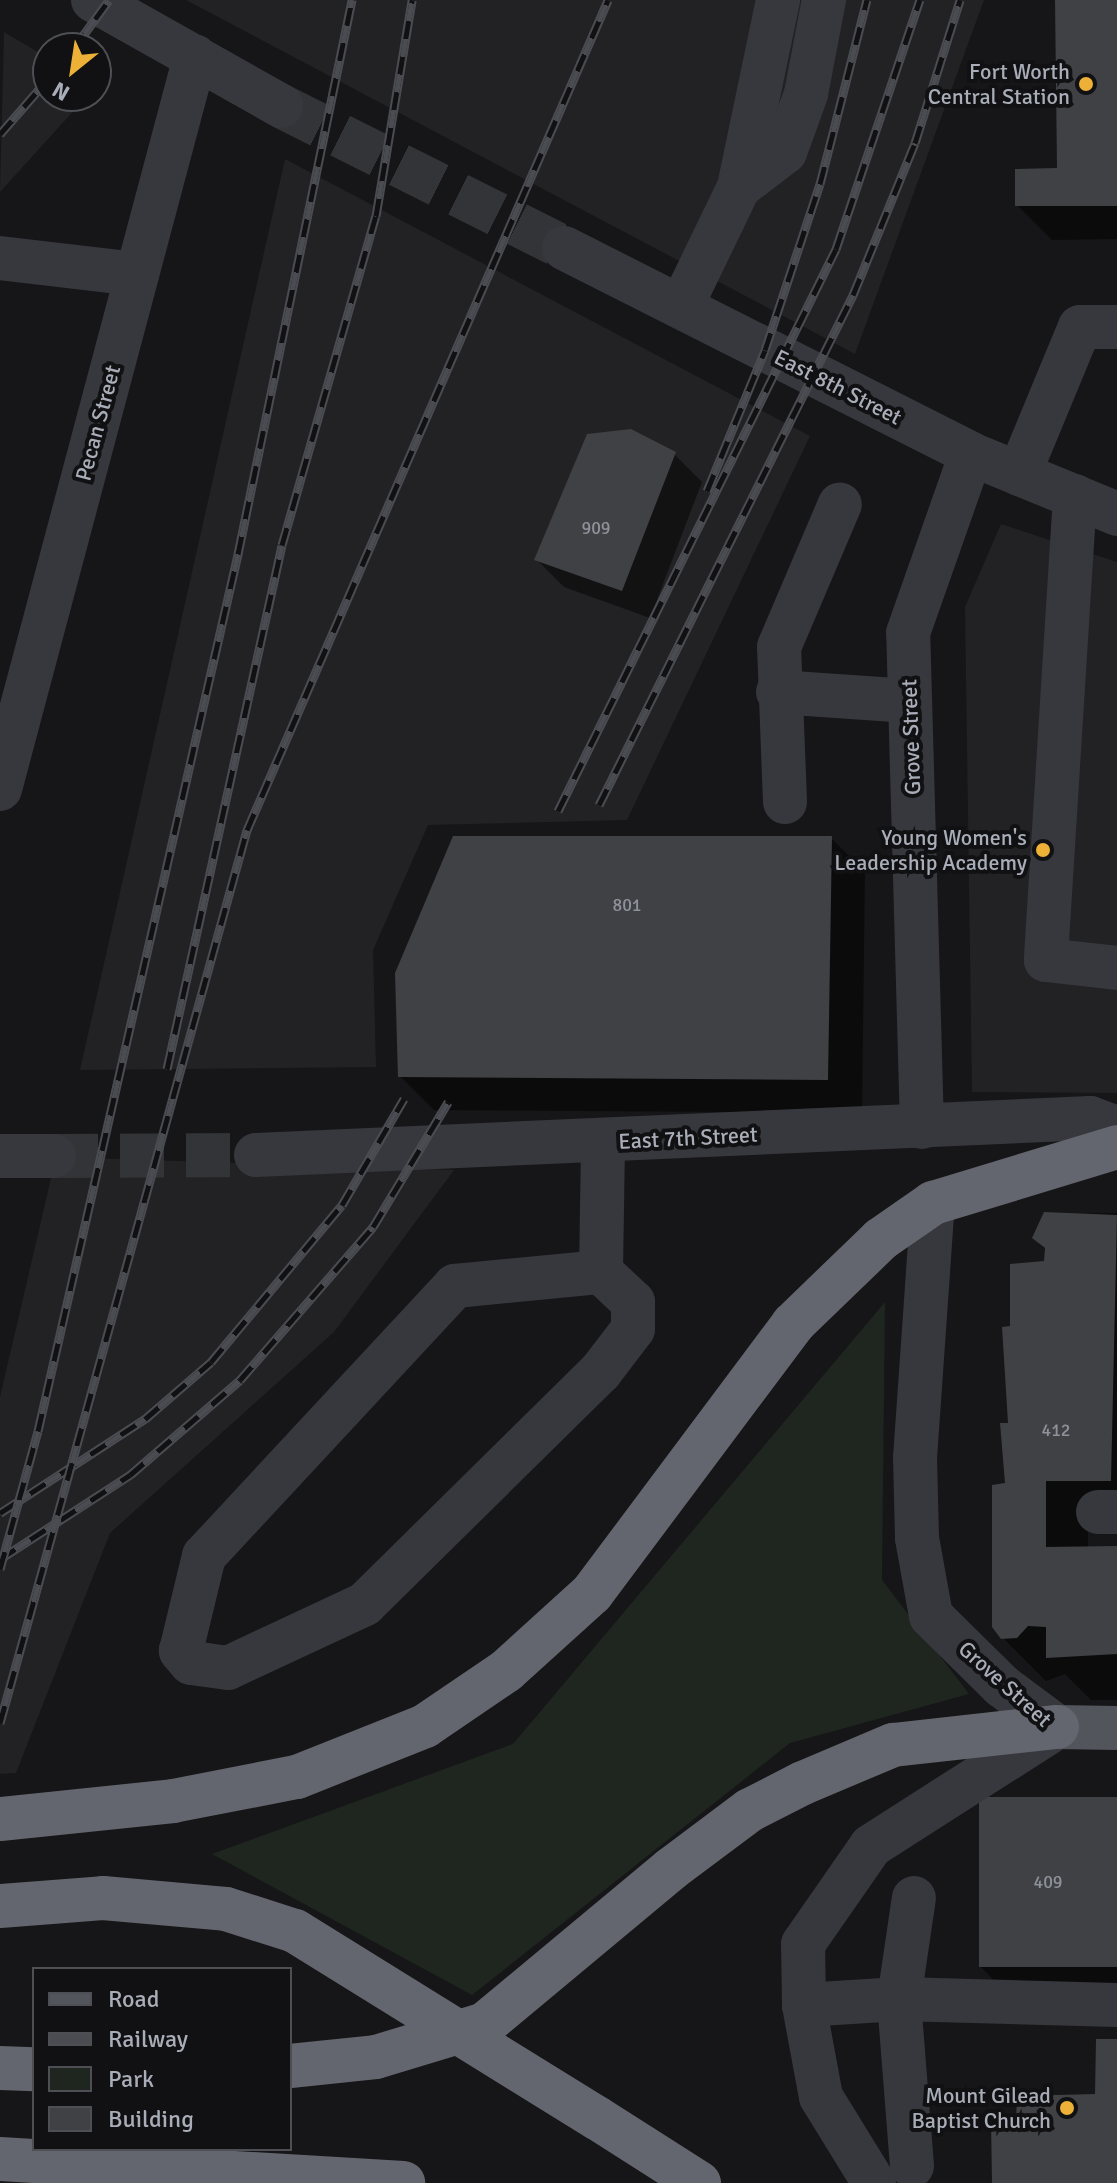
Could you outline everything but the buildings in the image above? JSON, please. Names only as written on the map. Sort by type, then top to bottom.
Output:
[{"type":"highway","points":[[0,1819],[173,1801],[297,1777],[436,1718],[506,1671],[592,1593],[793,1324],[881,1239],[933,1203],[1117,1147]]},
{"type":"highway","points":[[292,2066],[376,2057],[485,2024],[671,1869],[750,1810],[803,1783],[893,1745],[1057,1727]]},
{"type":"highway","points":[[0,1906],[103,1898],[226,1909],[295,1931],[699,2183]]},
{"type":"highway","points":[[0,2068],[32,2069]]},
{"type":"highway","points":[[0,2159],[403,2183]]},
{"type":"main road","points":[[1057,1727],[1117,1728]]},
{"type":"street","points":[[681,307],[739,187],[778,0]]},
{"type":"street","points":[[739,187],[785,152],[806,94],[824,0]]},
{"type":"street","points":[[99,3],[281,106]]},
{"type":"street","name":"Pecan Street","points":[[0,789],[195,57]]},
{"type":"street","name":"East 8th Street","points":[[564,248],[971,454],[1117,514]]},
{"type":"street","points":[[0,258],[137,274]]},
{"type":"street","points":[[1019,474],[1080,327],[1117,327]]},
{"type":"street","name":"Grove Street","points":[[922,1127],[908,633],[971,454]]},
{"type":"street","points":[[1075,496],[1046,960],[1117,968]]},
{"type":"street","points":[[785,802],[778,692],[779,647],[840,504]]},
{"type":"street","points":[[778,692],[910,701]]},
{"type":"street","name":"East 7th Street","points":[[256,1155],[1090,1118],[1117,1128]]},
{"type":"street","points":[[601,1272],[455,1286],[204,1556],[181,1651],[191,1663],[228,1668],[365,1604],[601,1371],[633,1329],[633,1302],[601,1272],[603,1142]]},
{"type":"street","points":[[0,1156],[54,1156]]},
{"type":"street","name":"Grove Street","points":[[893,2175],[821,2097],[804,2005],[803,1944],[871,1846],[1057,1727],[1002,1686],[931,1616],[917,1538],[915,1458],[933,1203]]},
{"type":"street","points":[[893,2175],[899,1999],[914,1898]]},
{"type":"street","points":[[804,2005],[899,1999],[1117,2005]]},
{"type":"shaded area","points":[[186,0],[984,0],[855,354]]},
{"type":"shaded area","points":[[4,32],[32,49],[32,112],[72,112],[0,192]]},
{"type":"shaded area","points":[[285,159],[810,436],[627,820],[428,825],[373,950],[376,1067],[80,1070]]},
{"type":"shaded area","name":"Young Women's Leadership Academy","points":[[1001,524],[1117,562],[1117,1093],[972,1092],[965,607]]},
{"type":"shaded area","points":[[56,1157],[454,1170],[334,1332],[110,1533],[16,1773],[0,1774],[0,1397]]},
{"type":"green space","points":[[885,1302],[882,1580],[969,1694],[790,1743],[472,1995],[212,1854],[513,1744]]},
{"type":"tunnel","points":[[281,106],[564,248]]},
{"type":"tunnel","points":[[54,1156],[256,1155]]},
{"type":"railway","points":[[86,32],[109,0]]},
{"type":"railway","points":[[0,1569],[38,1431],[238,554],[352,0]]},
{"type":"railway","points":[[167,1069],[282,545],[376,216],[412,0]]},
{"type":"railway","points":[[0,1723],[247,830],[608,0]]},
{"type":"railway","points":[[707,491],[765,350],[820,184],[867,0]]},
{"type":"railway","points":[[558,811],[836,249],[920,0]]},
{"type":"railway","points":[[599,805],[853,295],[915,143],[960,0]]},
{"type":"railway","points":[[0,134],[32,97]]},
{"type":"railway","points":[[0,1513],[145,1419],[211,1362],[342,1205],[404,1099]]},
{"type":"railway","points":[[0,1559],[130,1475],[240,1380],[373,1227],[448,1102]]},
{"type":"place","name":"Fort Worth Central Station","points":[[1086,84]]},
{"type":"place","name":"Young Women's Leadership Academy","points":[[1043,850]]},
{"type":"place","name":"Mount Gilead Baptist Church","points":[[1067,2108]]}]
